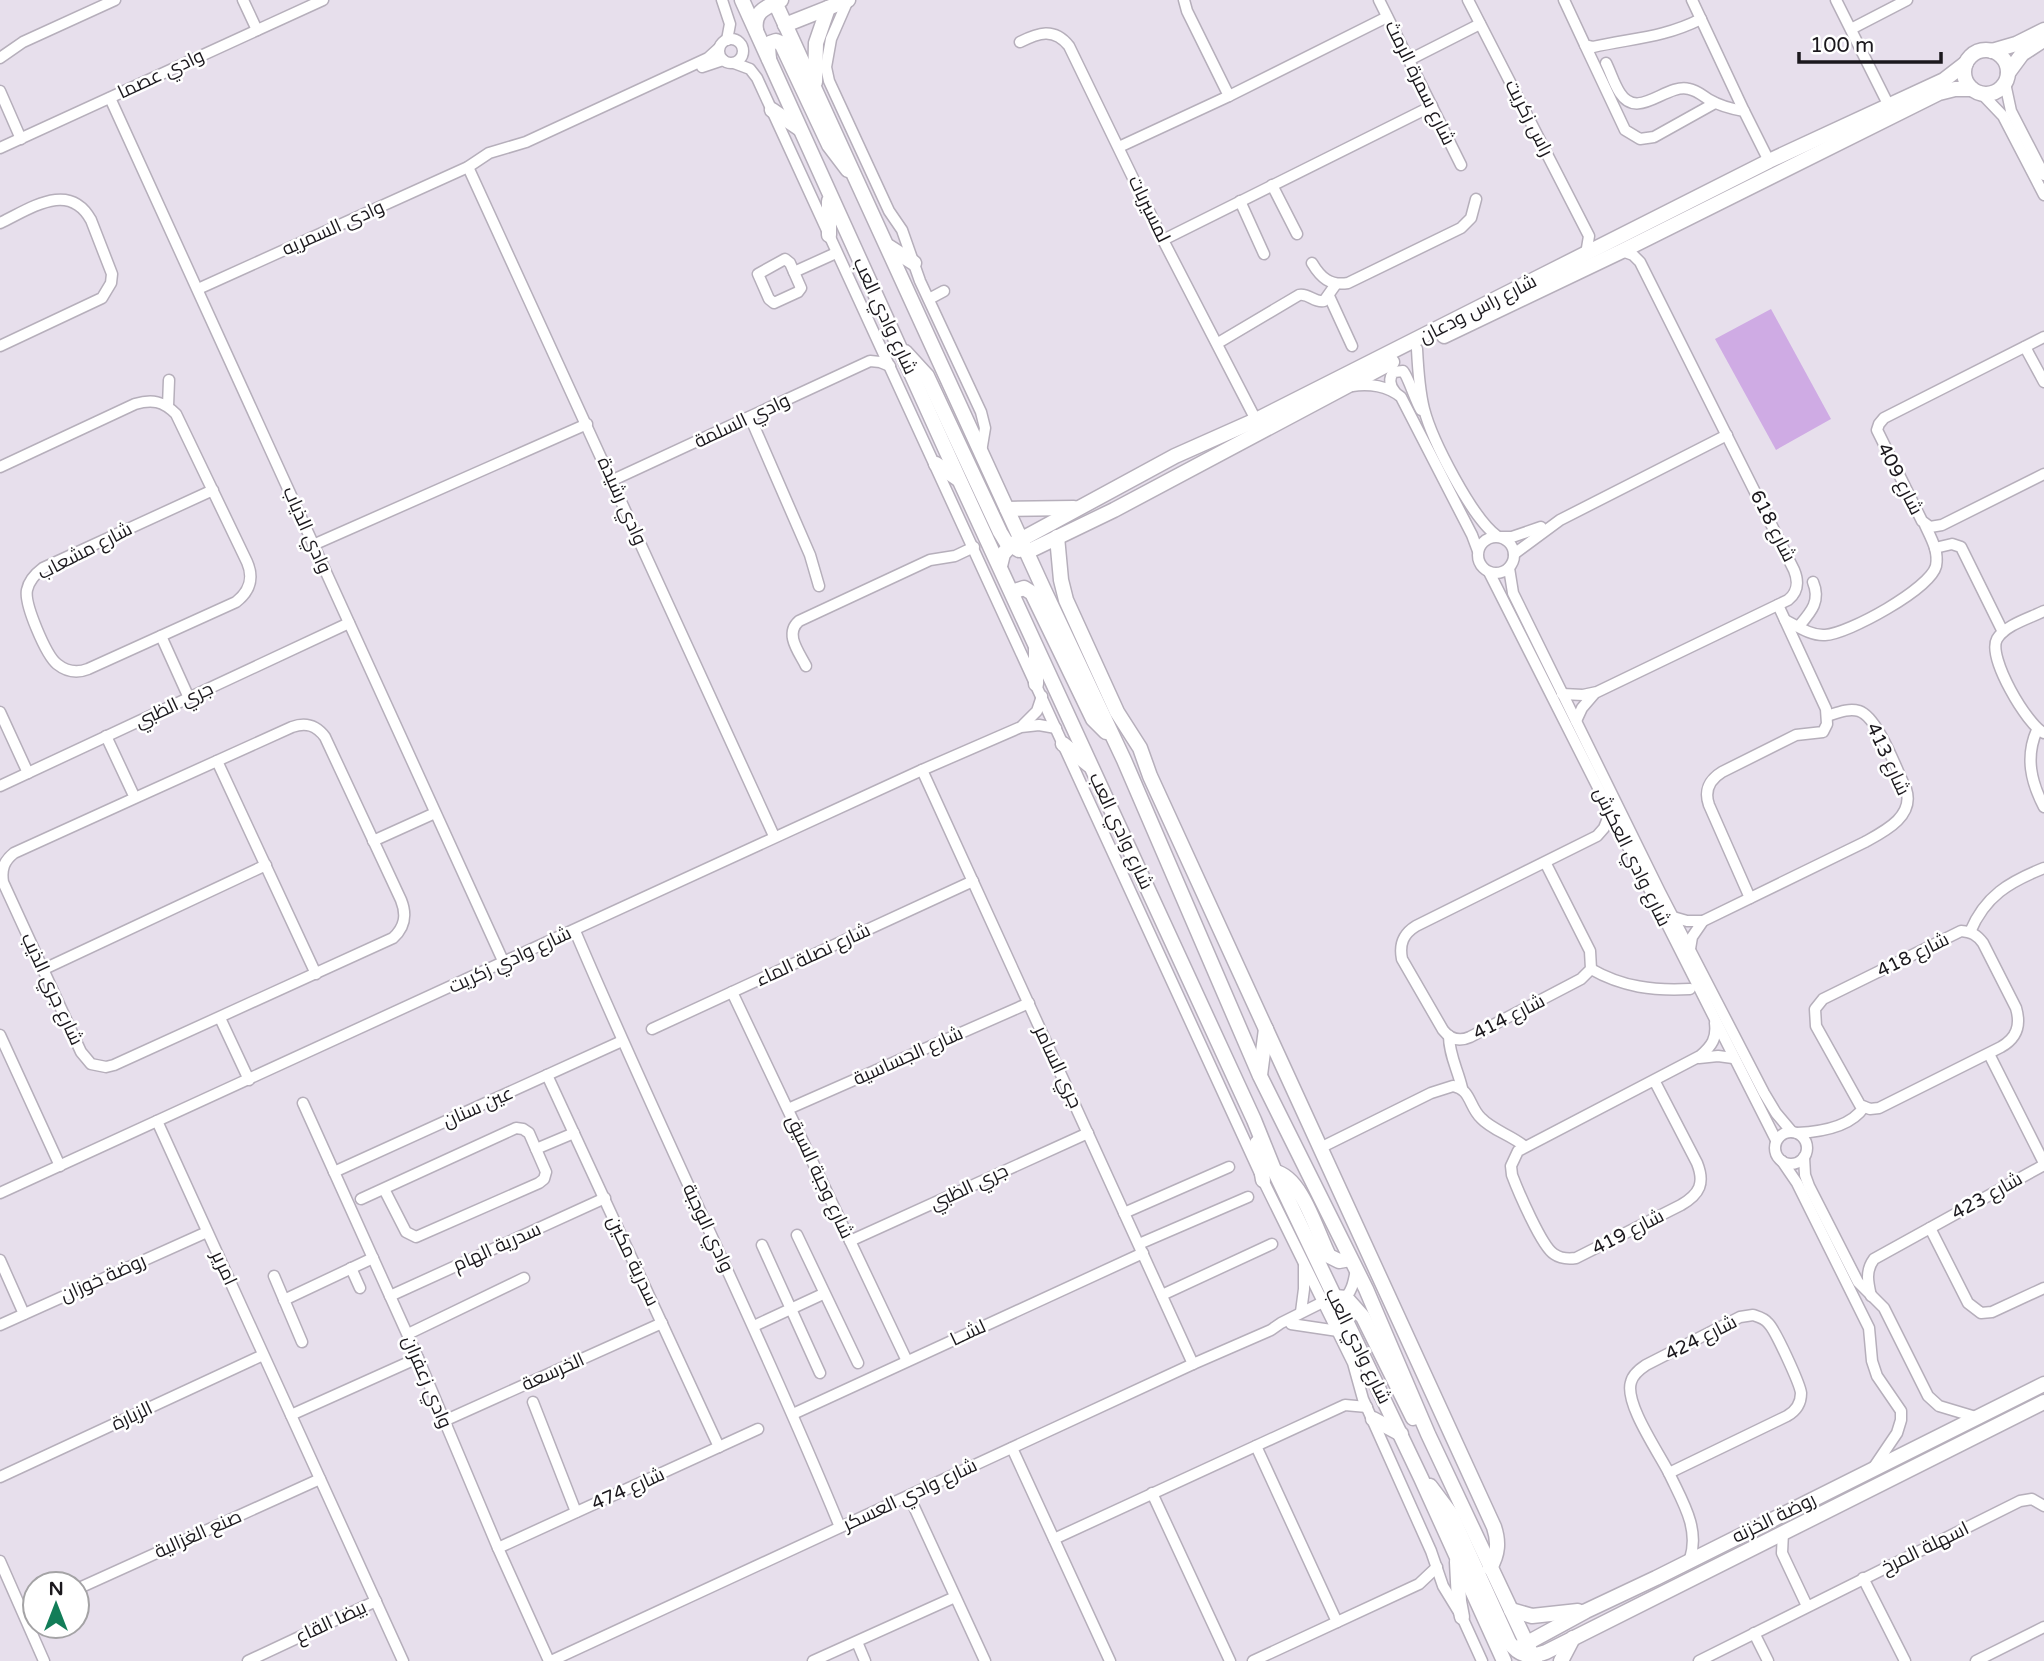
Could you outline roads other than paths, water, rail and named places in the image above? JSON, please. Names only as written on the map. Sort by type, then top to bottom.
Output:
[{"type":"street","points":[[0,58],[23,42],[115,0]]},
{"type":"street","points":[[243,0],[257,30]]},
{"type":"street","name":"وادي عصما","points":[[0,148],[323,0]]},
{"type":"street","points":[[722,0],[730,24],[726,53],[754,73],[772,110],[1056,729],[1269,1175],[1303,1259],[1334,1301],[1363,1317],[1408,1410],[1428,1434]]},
{"type":"street","name":"شارع وادي العب","points":[[742,0],[1254,1121],[1269,1175],[1401,1434],[1504,1661]]},
{"type":"street","points":[[785,25],[848,0]]},
{"type":"street","points":[[848,0],[827,53],[829,81],[889,211],[902,230],[929,299],[983,418],[985,428],[981,452]]},
{"type":"street","points":[[1184,0],[1186,11],[1229,96]]},
{"type":"street","name":"شارع سمرة الرمث","points":[[1379,0],[1461,165]]},
{"type":"street","name":"راس زكريت","points":[[1468,0],[1589,236]]},
{"type":"street","points":[[1564,0],[1625,130],[1640,139],[1654,136],[1715,103]]},
{"type":"street","points":[[1692,0],[1769,161]]},
{"type":"street","points":[[1836,0],[1889,106]]},
{"type":"street","points":[[1851,29],[1907,0]]},
{"type":"street","points":[[756,31],[756,18],[771,2]]},
{"type":"street","name":"شارع وادي العب","points":[[771,2],[785,25],[857,177],[1007,509],[1019,546],[1044,590],[1124,760],[1260,1076],[1353,1264],[1428,1434],[1511,1610],[1524,1654]]},
{"type":"street","points":[[816,91],[816,43],[828,8]]},
{"type":"street","points":[[1119,147],[1387,18]]},
{"type":"street","points":[[1585,45],[1593,47],[1643,39],[1701,19]]},
{"type":"street","points":[[1409,60],[1480,24]]},
{"type":"street","points":[[2043,189],[2003,116],[1964,77],[1966,62],[1974,54],[2015,44],[2044,30]]},
{"type":"street","name":"لمسيربات","points":[[1020,42],[1042,33],[1050,33],[1064,40],[1256,420]]},
{"type":"street","points":[[1977,91],[1998,91],[2022,54],[2044,40]]},
{"type":"street","points":[[769,59],[770,43],[781,43],[829,145],[844,166],[857,177]]},
{"type":"street","points":[[1992,51],[2004,59],[2011,111],[2044,175]]},
{"type":"street","name":"وادى السمريه","points":[[198,289],[468,167],[536,144],[726,53]]},
{"type":"street","name":"شارع راس ودعان","points":[[1019,546],[1082,507],[1175,456],[1256,420],[1769,161],[1944,80],[1966,62]]},
{"type":"street","points":[[1606,64],[1621,95],[1631,103],[1643,104],[1670,91],[1684,88],[1692,89],[1729,109],[1744,111]]},
{"type":"street","name":"شارع راس ودعان","points":[[1019,546],[1057,537],[1114,510],[1418,349],[1642,242],[1938,93],[1955,89],[1977,91]]},
{"type":"street","points":[[0,91],[21,139]]},
{"type":"street","name":"وادي الذياب","points":[[110,98],[504,963]]},
{"type":"street","points":[[1163,240],[1432,106]]},
{"type":"street","points":[[772,110],[801,129]]},
{"type":"street","name":"وادي رشيدة","points":[[468,167],[774,836]]},
{"type":"street","points":[[1272,185],[1297,234]]},
{"type":"street","points":[[828,193],[829,235]]},
{"type":"street","points":[[1312,263],[1322,277],[1336,284],[1348,283],[1461,228],[1471,218],[1476,199]]},
{"type":"street","points":[[0,223],[53,200],[72,201],[86,212],[91,220],[113,274],[108,291],[94,302],[0,346]]},
{"type":"street","points":[[1240,201],[1264,254]]},
{"type":"street","points":[[1586,254],[1589,236],[1607,244]]},
{"type":"street","points":[[1640,262],[1639,250],[1642,242]]},
{"type":"street","points":[[888,247],[914,263]]},
{"type":"street","points":[[1622,251],[1633,255],[1640,262]]},
{"type":"street","points":[[794,272],[836,253]]},
{"type":"street","name":"شارع 618","points":[[1562,694],[1583,695],[1597,692],[1788,600],[1795,593],[1796,574],[1640,262]]},
{"type":"street","points":[[1218,343],[1299,295],[1306,295],[1321,302],[1329,296],[1336,284]]},
{"type":"street","points":[[929,299],[944,291]]},
{"type":"street","points":[[1329,296],[1352,346]]},
{"type":"street","name":"شارع 409","points":[[2044,337],[1884,418],[1879,424],[1879,436],[1925,525],[1939,527],[2044,474]]},
{"type":"street","points":[[878,342],[870,362],[890,366]]},
{"type":"street","points":[[2025,346],[2044,382]]},
{"type":"street","points":[[901,349],[912,357],[927,376],[1000,532],[1019,546],[1003,554],[1000,566]]},
{"type":"street","points":[[1418,349],[1421,395],[1430,425]]},
{"type":"street","name":"وادي السلمة","points":[[613,480],[870,362]]},
{"type":"street","points":[[1403,371],[1408,375],[1410,391],[1430,425],[1471,507],[1483,524],[1512,545],[1514,554],[1509,568],[1499,573],[1489,572],[1481,566],[1472,535],[1407,407],[1390,384],[1394,372],[1403,371]]},
{"type":"street","points":[[0,467],[135,404],[157,401],[168,406],[169,380]]},
{"type":"street","points":[[1343,388],[1368,385],[1395,392]]},
{"type":"street","name":"شارع مشعاب","points":[[168,406],[176,414],[213,490],[250,569],[250,584],[236,602],[88,669],[76,672],[64,669],[51,656],[29,607],[28,585],[31,578],[43,568],[213,490]]},
{"type":"street","points":[[750,417],[810,555],[819,586]]},
{"type":"street","points":[[313,545],[587,424]]},
{"type":"street","points":[[1478,551],[1487,538],[1523,534],[1560,520],[1727,435]]},
{"type":"street","points":[[936,464],[959,479]]},
{"type":"street","points":[[1007,509],[1082,507]]},
{"type":"street","points":[[1514,554],[1560,520]]},
{"type":"street","points":[[1785,620],[1817,635],[1829,635],[1855,625],[1920,588],[1931,576],[1937,561],[1935,548],[1925,525]]},
{"type":"street","points":[[1057,537],[1060,580],[1070,609],[1117,712],[1140,748],[1150,776],[1494,1527],[1498,1544],[1490,1568]]},
{"type":"street","points":[[1935,548],[1955,544],[1963,550],[2003,632]]},
{"type":"street","points":[[806,666],[792,637],[793,626],[799,621],[930,560],[955,556],[974,547]]},
{"type":"street","name":"شارع وادي العكرش","points":[[1509,568],[1513,593],[1673,917],[1764,1093],[1776,1113],[1794,1132]]},
{"type":"street","name":"شارع وادي العكرش","points":[[1489,572],[1732,1058],[1776,1140]]},
{"type":"street","points":[[1799,626],[1816,601],[1813,582]]},
{"type":"street","points":[[1012,592],[1024,588],[1032,593],[1093,719],[1113,737]]},
{"type":"street","points":[[1044,590],[1070,609]]},
{"type":"street","points":[[1750,898],[1709,805],[1708,786],[1721,772],[1791,737],[1823,732],[1827,724],[1824,703],[1778,605]]},
{"type":"street","points":[[2044,611],[2003,632],[1995,643],[1996,658],[2001,671],[2041,731],[2030,751],[2030,760],[2034,781],[2044,807]]},
{"type":"street","name":"جري الظبي","points":[[0,786],[349,623]]},
{"type":"street","points":[[160,636],[189,698]]},
{"type":"street","points":[[1021,727],[1037,711],[1039,690],[1036,644]]},
{"type":"street","name":"شارع 618","points":[[1576,721],[1582,708],[1597,692]]},
{"type":"street","name":"شارع 413","points":[[1703,921],[1881,834],[1905,812],[1909,801],[1906,789],[1876,726],[1868,716],[1851,710],[1827,716]]},
{"type":"street","points":[[0,712],[28,773]]},
{"type":"street","points":[[1124,760],[1125,723]]},
{"type":"street","name":"شارع وادي زكريت","points":[[0,1194],[922,770],[1021,727],[1039,724],[1056,729]]},
{"type":"street","name":"شارع جري الذيب","points":[[311,725],[319,729],[325,737],[404,908],[403,925],[393,938],[316,974],[114,1065],[98,1067],[85,1059],[43,970],[3,881],[4,865],[14,853],[135,798],[292,727],[311,725]]},
{"type":"street","points":[[106,737],[135,798]]},
{"type":"street","points":[[1063,744],[1093,769]]},
{"type":"street","points":[[217,761],[316,974]]},
{"type":"street","name":"جري السامر","points":[[922,770],[1193,1364]]},
{"type":"street","points":[[373,841],[435,813]]},
{"type":"street","points":[[1597,836],[1604,828],[1610,813]]},
{"type":"street","name":"شارع 414","points":[[1591,969],[1581,979],[1462,1040],[1449,1036],[1402,959],[1400,951],[1404,936],[1416,926],[1597,836],[1622,836]]},
{"type":"street","points":[[1545,862],[1590,951],[1591,969],[1630,985],[1690,989]]},
{"type":"street","points":[[43,970],[265,865]]},
{"type":"street","points":[[1970,932],[1984,905],[1994,895],[2020,878],[2044,868]]},
{"type":"street","name":"شارع نصلة الماء","points":[[652,1029],[973,881]]},
{"type":"street","points":[[1673,917],[1687,921],[1703,921]]},
{"type":"street","points":[[1690,950],[1692,937],[1703,921]]},
{"type":"street","name":"وادي الوجبة","points":[[575,931],[622,1041],[754,1326],[840,1527]]},
{"type":"street","name":"شارع 418","points":[[1970,932],[1983,943],[2018,1018],[2014,1037],[2009,1043],[1989,1054],[1879,1108],[1864,1107],[1857,1102],[1816,1026],[1814,1017],[1818,1003],[1953,934],[1970,932]]},
{"type":"street","name":"شارع وجبة السيق","points":[[732,992],[907,1361]]},
{"type":"street","name":"شارع الجساسية","points":[[788,1110],[1029,1003]]},
{"type":"street","points":[[220,1018],[249,1080]]},
{"type":"street","points":[[1449,1036],[1450,1056],[1462,1088],[1483,1120],[1524,1146],[1693,1060],[1712,1045],[1715,1023]]},
{"type":"street","points":[[1260,1076],[1266,1029]]},
{"type":"street","points":[[0,1035],[60,1166]]},
{"type":"street","name":"عين سنان","points":[[334,1172],[622,1041]]},
{"type":"street","points":[[1989,1054],[2044,1164]]},
{"type":"street","points":[[1693,1060],[1710,1056],[1732,1058]]},
{"type":"street","name":"سدرية مكين","points":[[547,1075],[719,1447]]},
{"type":"street","name":"شارع 419","points":[[1524,1146],[1513,1158],[1512,1175],[1545,1244],[1562,1258],[1583,1255],[1693,1198],[1701,1184],[1702,1174],[1654,1080]]},
{"type":"street","points":[[1320,1148],[1431,1093],[1448,1086],[1462,1088]]},
{"type":"street","name":"وادي زعفران","points":[[303,1103],[408,1334],[498,1548],[550,1661]]},
{"type":"street","name":"شارع 418","points":[[1794,1132],[1826,1130],[1854,1118],[1864,1107]]},
{"type":"street","name":"امرير","points":[[157,1121],[403,1661]]},
{"type":"street","points":[[361,1199],[516,1128],[529,1133],[546,1172],[542,1182],[420,1236],[406,1232],[384,1189]]},
{"type":"street","name":"شارع 418","points":[[1805,1153],[1826,1130]]},
{"type":"street","points":[[1871,1471],[1897,1433],[1901,1411],[1877,1376],[1867,1324],[1797,1182],[1775,1150],[1776,1140],[1783,1134],[1794,1132],[1804,1139],[1804,1169],[1809,1186],[1858,1282],[1884,1308],[1924,1392],[1931,1401],[1945,1408],[1979,1418]]},
{"type":"street","points":[[536,1149],[573,1133]]},
{"type":"street","name":"جري الظبي","points":[[850,1241],[1088,1133]]},
{"type":"street","points":[[1782,1161],[1792,1164],[1805,1153]]},
{"type":"street","name":"شارع 423","points":[[1871,1296],[1868,1276],[1870,1264],[1874,1259],[2044,1164]]},
{"type":"street","points":[[1125,1213],[1229,1167]]},
{"type":"street","points":[[1269,1175],[1284,1173],[1296,1185],[1329,1256],[1353,1264],[1352,1287],[1334,1301]]},
{"type":"street","name":"لشــا","points":[[793,1414],[1248,1197]]},
{"type":"street","name":"سدرية الهام","points":[[390,1296],[605,1198]]},
{"type":"street","name":"شارع 423","points":[[1930,1228],[1968,1303],[1981,1313],[1992,1312],[2044,1288]]},
{"type":"street","name":"روضة خوزان","points":[[0,1325],[207,1231]]},
{"type":"street","points":[[797,1235],[858,1363]]},
{"type":"street","points":[[1162,1295],[1272,1244]]},
{"type":"street","points":[[762,1245],[820,1373]]},
{"type":"street","points":[[284,1300],[373,1258]]},
{"type":"street","points":[[1301,1312],[1304,1290],[1303,1259]]},
{"type":"street","points":[[0,1260],[24,1314]]},
{"type":"street","points":[[351,1268],[359,1288]]},
{"type":"street","points":[[274,1276],[302,1342]]},
{"type":"street","points":[[408,1334],[524,1279]]},
{"type":"street","points":[[754,1326],[824,1294]]},
{"type":"street","points":[[1334,1301],[1338,1331],[1356,1370],[1359,1388],[1443,1586],[1462,1617],[1482,1661]]},
{"type":"street","name":"شارع وادي العسكر","points":[[1271,1331],[1301,1312],[1334,1301]]},
{"type":"street","name":"شارع وادي العسكر","points":[[550,1661],[1193,1364],[1291,1324],[1334,1301]]},
{"type":"street","name":"شارع 424","points":[[1669,1473],[1787,1416],[1797,1407],[1800,1388],[1774,1331],[1766,1320],[1753,1315],[1740,1317],[1646,1365],[1631,1381],[1630,1399],[1690,1517],[1693,1537],[1690,1559]]},
{"type":"street","name":"الخرسعة","points":[[444,1422],[662,1323]]},
{"type":"street","points":[[1291,1324],[1338,1331]]},
{"type":"street","name":"الزبارة","points":[[0,1477],[263,1355]]},
{"type":"street","points":[[290,1415],[418,1358]]},
{"type":"street","name":"روضة الخزنه","points":[[1524,1654],[1586,1611],[2044,1384]]},
{"type":"street","points":[[1054,1539],[1345,1405],[1359,1388]]},
{"type":"street","points":[[533,1402],[576,1512]]},
{"type":"street","name":"روضة الخزنه","points":[[1524,1654],[1574,1637],[2044,1402]]},
{"type":"street","points":[[1345,1405],[1370,1413],[1401,1434]]},
{"type":"street","name":"شارع 474","points":[[498,1548],[758,1429]]},
{"type":"street","points":[[1256,1446],[1336,1622]]},
{"type":"street","points":[[1012,1448],[1110,1661]]},
{"type":"street","points":[[1421,1478],[1451,1514],[1506,1638],[1524,1654]]},
{"type":"street","name":"صنع الغزالية","points":[[91,1582],[320,1479]]},
{"type":"street","points":[[1152,1493],[1230,1661]]},
{"type":"street","points":[[909,1496],[985,1661]]},
{"type":"street","name":"اسهلة المرخ","points":[[1699,1661],[2020,1501],[2032,1499],[2044,1506]]},
{"type":"street","points":[[1783,1532],[1782,1553],[1807,1606]]},
{"type":"street","points":[[1693,1537],[1702,1546],[1711,1549]]},
{"type":"street","points":[[1762,1542],[1782,1553]]},
{"type":"street","points":[[1456,1554],[1462,1617]]},
{"type":"street","points":[[0,1561],[21,1596]]},
{"type":"street","points":[[1253,1661],[1419,1584],[1437,1567]]},
{"type":"street","points":[[1656,1578],[1663,1592]]},
{"type":"street","points":[[1863,1578],[1905,1661]]},
{"type":"street","points":[[1419,1584],[1443,1586]]},
{"type":"street","points":[[813,1661],[955,1597]]},
{"type":"street","name":"بيضا القاع","points":[[248,1661],[376,1601]]},
{"type":"street","points":[[1511,1610],[1532,1616],[1586,1611]]},
{"type":"street","points":[[1976,1661],[2044,1627]]},
{"type":"street","points":[[1754,1633],[1768,1661]]},
{"type":"street","points":[[1561,1661],[1574,1637]]},
{"type":"street","points":[[38,1640],[44,1661]]},
{"type":"street","points":[[856,1642],[865,1661]]}]
